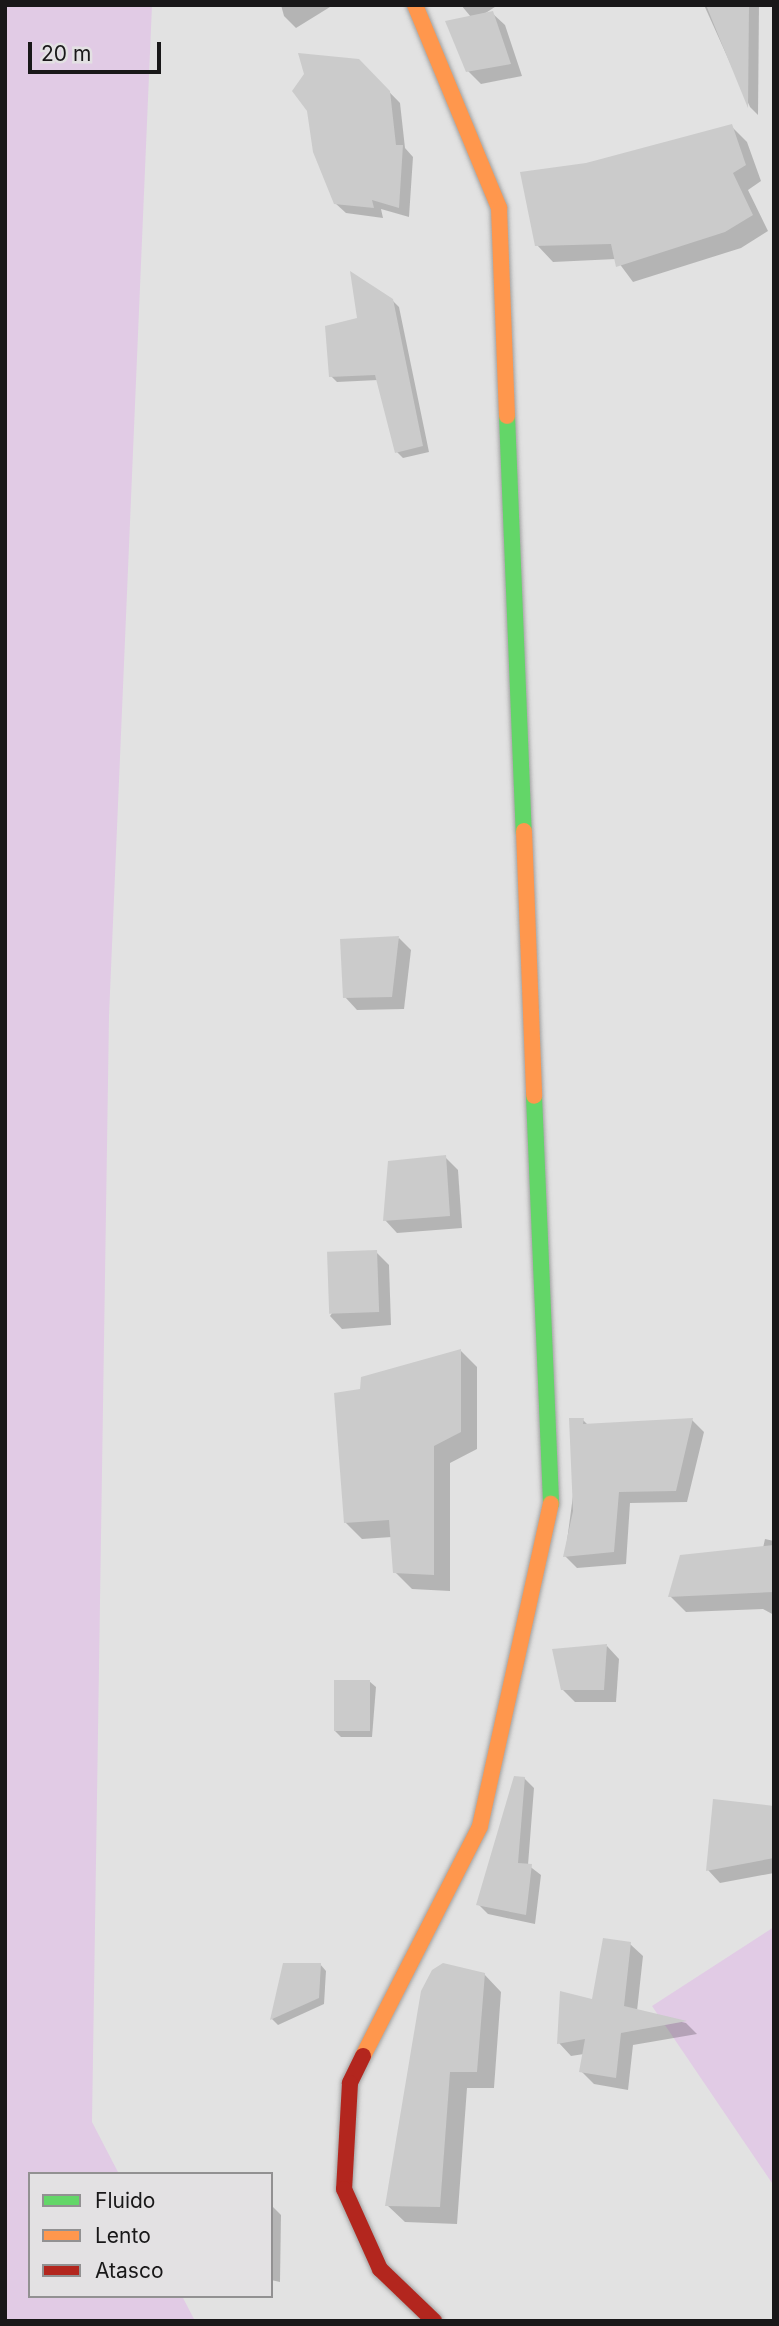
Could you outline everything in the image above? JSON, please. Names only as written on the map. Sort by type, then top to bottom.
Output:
[{"type":"street","points":[[415,5],[499,208],[551,1512],[480,1826],[350,2083],[344,2189],[380,2269],[434,2321]]},
{"type":"shaded area","points":[[5,5],[152,5],[109,1016],[92,2122],[118,2172],[28,2172],[28,2298],[183,2298],[195,2321],[5,2321]]},
{"type":"shaded area","points":[[774,1927],[774,2186],[652,2006]]},
{"type":"building","points":[[706,5],[749,5],[748,108]]},
{"type":"building","points":[[493,11],[511,64],[466,72],[445,21]]},
{"type":"building","points":[[298,53],[359,59],[390,91],[396,145],[403,145],[399,208],[372,200],[374,208],[334,204],[313,152],[307,111],[292,91],[304,74]]},
{"type":"building","points":[[732,124],[746,165],[733,173],[753,215],[725,232],[616,267],[611,244],[535,246],[520,172],[586,163]]},
{"type":"building","points":[[350,271],[393,299],[423,446],[395,453],[375,375],[329,377],[325,326],[357,318]]},
{"type":"building","points":[[399,936],[392,997],[343,998],[340,939]]},
{"type":"building","points":[[446,1155],[450,1216],[383,1221],[388,1161]]},
{"type":"building","points":[[377,1250],[379,1312],[329,1314],[327,1252]]},
{"type":"building","points":[[461,1349],[461,1432],[434,1446],[434,1575],[393,1573],[389,1520],[344,1523],[334,1393],[360,1389],[361,1377]]},
{"type":"building","points":[[569,1418],[584,1418],[583,1424],[693,1418],[676,1491],[619,1492],[614,1552],[563,1557],[573,1511]]},
{"type":"building","points":[[774,1545],[774,1592],[668,1597],[680,1555]]},
{"type":"building","points":[[607,1644],[604,1690],[561,1690],[552,1649]]},
{"type":"building","points":[[334,1680],[370,1680],[370,1731],[334,1731]]},
{"type":"building","points":[[514,1776],[525,1777],[518,1863],[532,1864],[526,1915],[476,1905]]},
{"type":"building","points":[[713,1799],[774,1806],[774,1858],[706,1871]]},
{"type":"building","points":[[603,1938],[631,1942],[624,2006],[687,2021],[621,2033],[616,2078],[579,2072],[585,2039],[557,2044],[560,1991],[592,1999]]},
{"type":"building","points":[[283,1963],[321,1963],[319,1998],[270,2020]]},
{"type":"building","points":[[443,1963],[485,1973],[477,2072],[450,2072],[440,2207],[385,2206],[421,1991],[432,1970]]},
{"type":"traffic: fast","points":[[507,416],[524,831]]},
{"type":"traffic: fast","points":[[534,1096],[551,1504]]},
{"type":"traffic: slow","points":[[415,5],[499,208],[507,416]]},
{"type":"traffic: slow","points":[[524,831],[534,1096]]},
{"type":"traffic: slow","points":[[363,2056],[480,1826],[551,1504]]},
{"type":"traffic: jam","points":[[363,2056],[350,2083],[344,2189],[380,2269],[434,2321]]}]
